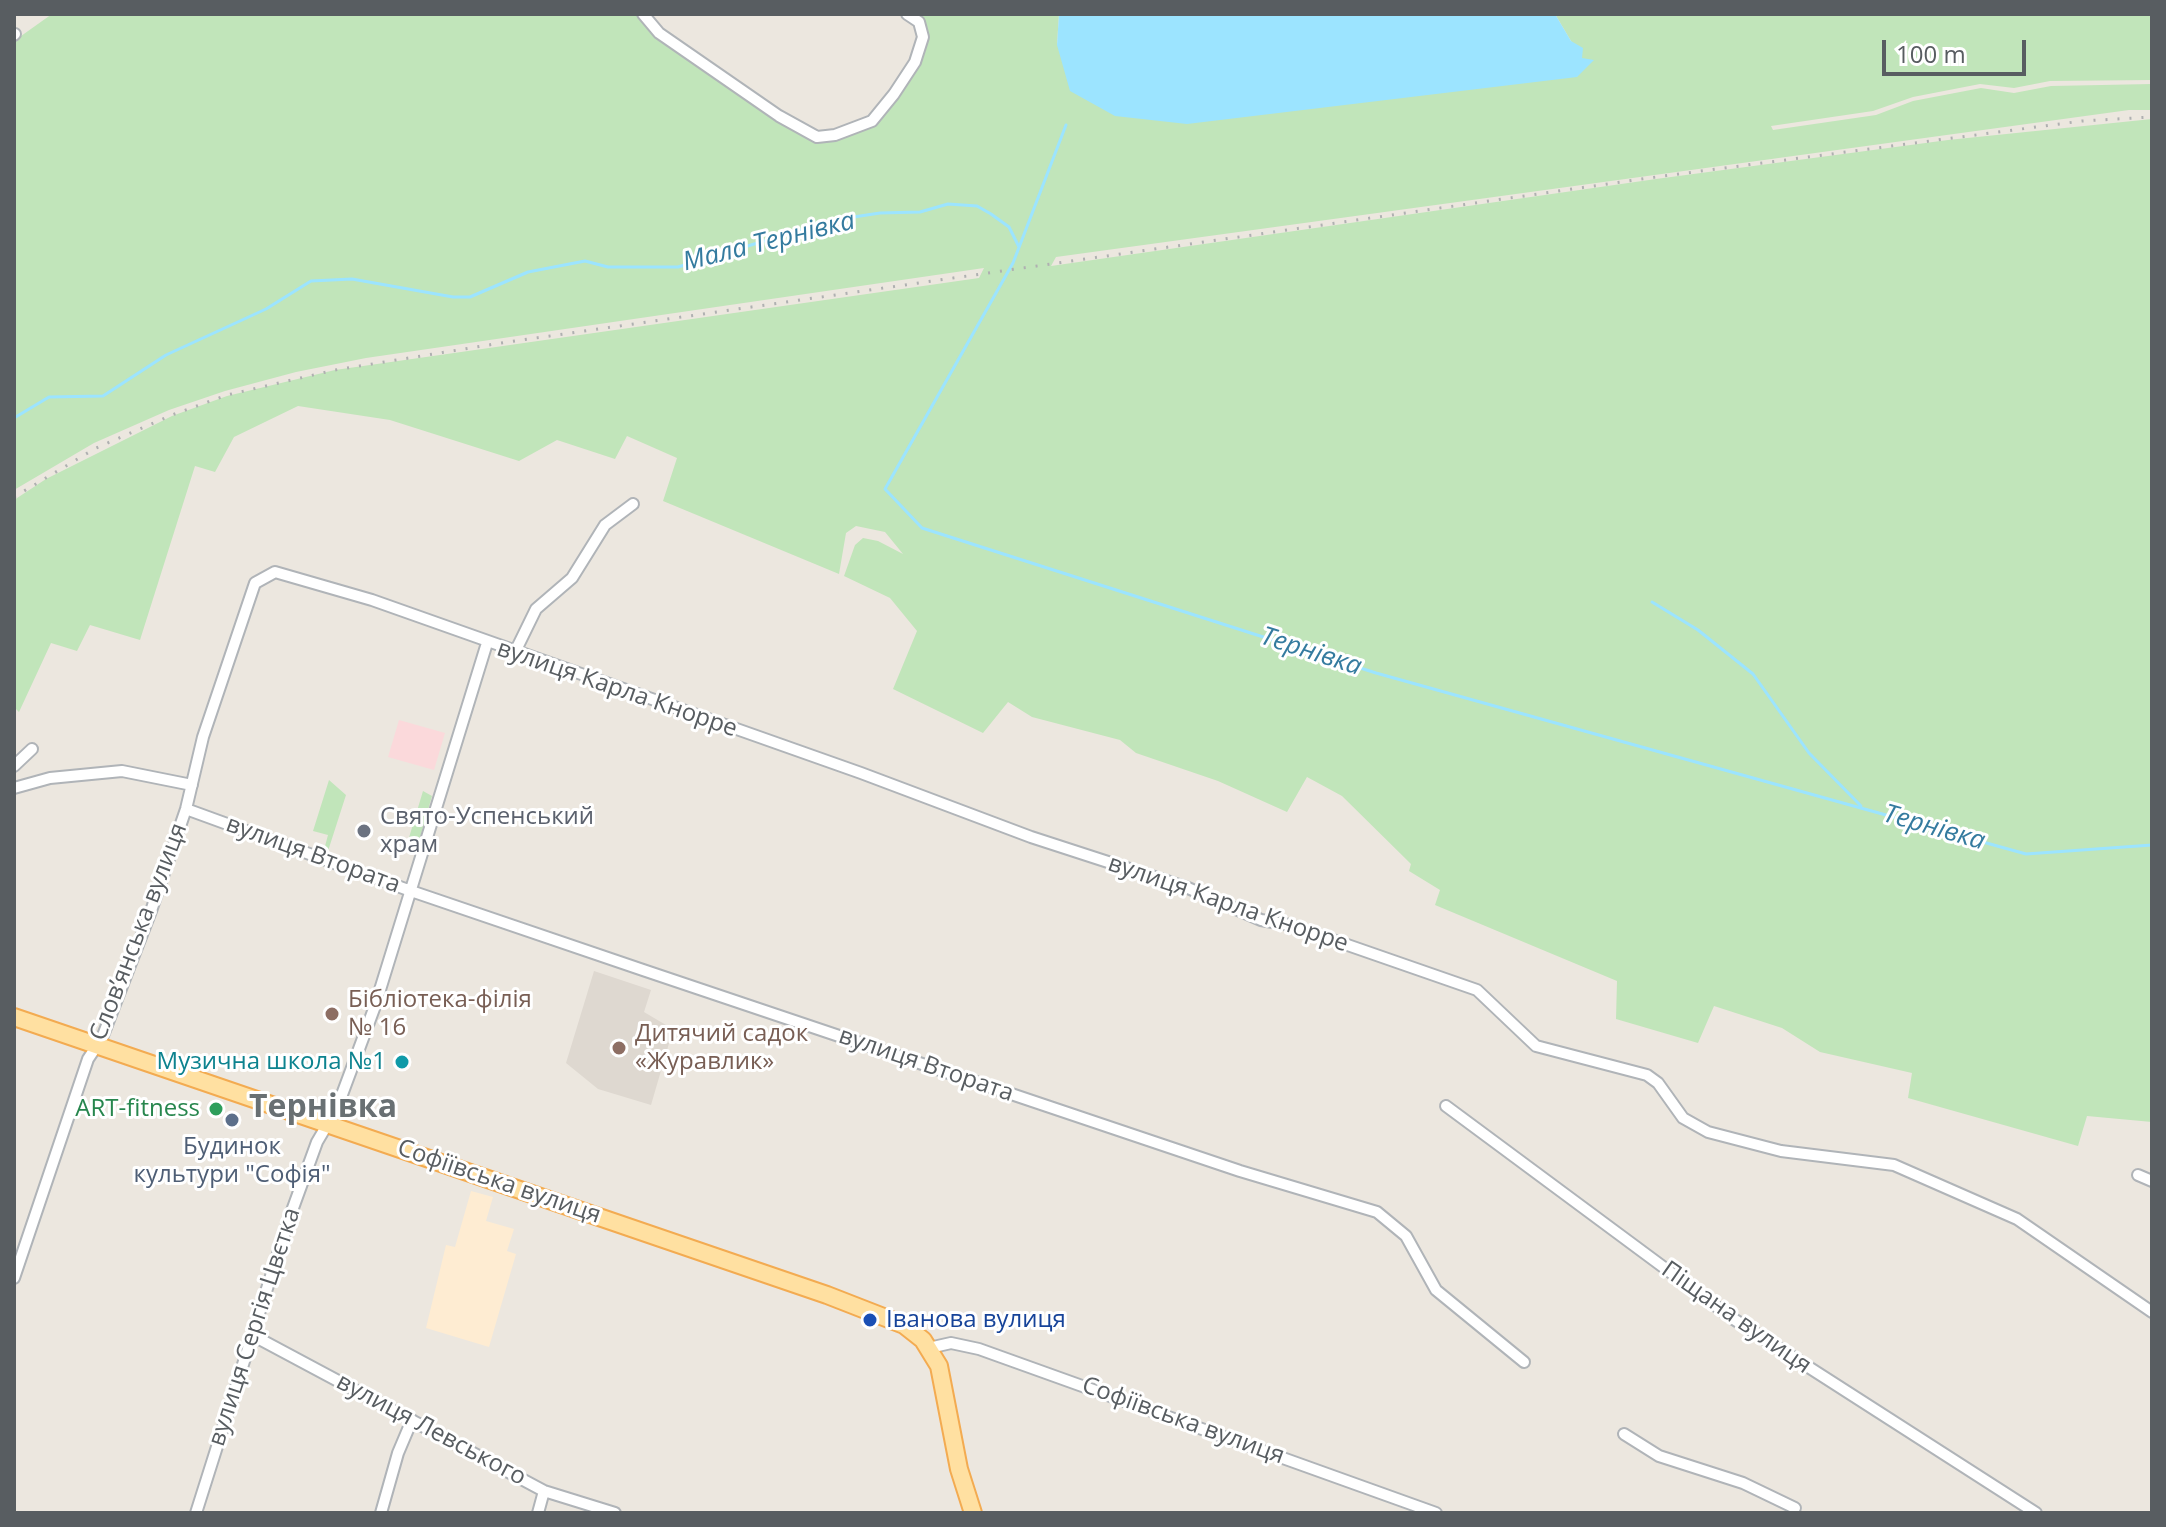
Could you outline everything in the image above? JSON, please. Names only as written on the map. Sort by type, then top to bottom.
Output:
[{"type":"main road","name":"Софіївська вулиця","points":[[14,1017],[889,1318],[915,1332],[929,1348]]},
{"type":"main road","points":[[929,1348],[939,1366],[959,1469],[973,1513]]},
{"type":"street","points":[[648,15],[659,33],[779,116],[817,137],[835,135],[872,121],[915,62],[923,37],[919,22],[907,14]]},
{"type":"street","points":[[515,652],[536,609],[572,578],[605,525],[633,504]]},
{"type":"street","name":"вулиця Карла Кнорре","points":[[255,583],[275,572],[372,600],[861,773],[1031,837],[1188,888],[1261,920],[1290,925],[1477,990],[1536,1046],[1647,1075],[1658,1083],[1683,1118],[1708,1132],[1781,1151],[1894,1165],[2017,1219],[2152,1312]]},
{"type":"street","name":"Словʼянська вулиця","points":[[14,1278],[88,1059],[97,1045],[137,949],[186,809],[203,737],[255,583]]},
{"type":"street","name":"вулиця Сергія Цвєтка","points":[[196,1513],[289,1219],[337,1108],[375,1006],[487,643]]},
{"type":"street","points":[[14,766],[32,749]]},
{"type":"street","points":[[14,788],[40,779],[122,771],[192,785]]},
{"type":"street","name":"вулиця Втората","points":[[186,809],[411,891],[1240,1171],[1377,1212],[1406,1236],[1436,1290],[1524,1362]]},
{"type":"street","name":"Піщана вулиця","points":[[1446,1106],[1732,1318],[2036,1513]]},
{"type":"street","points":[[2138,1175],[2152,1181]]},
{"type":"street","name":"вулиця Левського","points":[[252,1335],[544,1491],[615,1513]]},
{"type":"street","name":"Софіївська вулиця","points":[[929,1348],[951,1343],[979,1349],[1436,1513]]},
{"type":"street","points":[[381,1513],[398,1453],[412,1420]]},
{"type":"street","points":[[1624,1434],[1659,1456],[1743,1483],[1795,1508]]},
{"type":"street","points":[[538,1513],[544,1491]]},
{"type":"shaded area","points":[[399,720],[445,733],[434,770],[388,757]]},
{"type":"shaded area","name":"Дитячий садок «Журавлик»","points":[[594,971],[651,990],[644,1012],[671,1028],[651,1105],[598,1089],[566,1063]]},
{"type":"shaded area","points":[[471,1191],[493,1197],[486,1221],[514,1229],[507,1251],[516,1254],[489,1347],[426,1328],[446,1245],[455,1247]]},
{"type":"green space","points":[[52,14],[635,14],[646,18],[658,34],[798,132],[817,139],[856,131],[917,63],[927,42],[919,22],[923,14],[1059,14],[1057,45],[1577,77],[1581,58],[1555,14],[2152,14],[2152,80],[2050,81],[2014,88],[1980,84],[1913,97],[1873,111],[1771,126],[1773,130],[1876,115],[1913,101],[1981,88],[2014,93],[2051,86],[2152,84],[2152,110],[2129,110],[1056,257],[1051,266],[1948,140],[2152,119],[2152,1122],[2087,1116],[2078,1146],[1908,1098],[1912,1073],[1820,1052],[1782,1028],[1714,1006],[1698,1043],[1616,1019],[1617,981],[1435,905],[1440,890],[1409,871],[1411,864],[1342,796],[1307,777],[1287,812],[1218,781],[1136,753],[1120,740],[1032,717],[1008,702],[983,733],[893,689],[917,631],[890,598],[844,576],[855,545],[863,538],[878,541],[903,554],[885,532],[856,526],[846,533],[839,574],[663,501],[677,458],[627,436],[615,459],[557,440],[519,461],[390,420],[298,406],[234,437],[215,472],[195,466],[140,640],[90,625],[77,651],[51,643],[19,712],[14,707],[14,500],[46,479],[172,416],[227,396],[335,370],[979,278],[984,268],[366,358],[296,372],[169,410],[94,443],[14,490],[14,41]]},
{"type":"green space","points":[[329,780],[346,795],[328,851],[324,850],[328,835],[313,831]]},
{"type":"green space","points":[[423,791],[432,796],[419,841],[414,843],[408,841]]},
{"type":"water","points":[[1059,14],[1555,14],[1571,41],[1583,48],[1582,58],[1594,60],[1577,77],[1187,124],[1115,116],[1070,91],[1057,45]]},
{"type":"waterway","name":"Тернівка","points":[[1066,125],[1013,263],[885,489],[922,528],[1376,673],[2026,854],[2152,845]]},
{"type":"waterway","name":"Мала Тернівка","points":[[14,418],[49,397],[103,396],[166,355],[266,309],[311,281],[352,279],[453,297],[470,297],[528,272],[585,261],[608,267],[678,267],[834,220],[880,213],[920,212],[948,204],[977,206],[991,214],[1009,227],[1019,247]]},
{"type":"waterway","points":[[1652,602],[1698,630],[1753,674],[1809,753],[1861,806]]},
{"type":"railway","points":[[14,497],[96,448],[172,415],[227,395],[335,370],[501,343],[1656,177],[2082,121],[2152,117]]},
{"type":"place","name":"Свято-Успенський храм","points":[[364,831]]},
{"type":"place","name":"Бібліотека-філія № 16","points":[[332,1014]]},
{"type":"place","name":"Дитячий садок «Журавлик»","points":[[619,1048]]},
{"type":"place","name":"Музична школа №1","points":[[402,1062]]},
{"type":"place","name":"ART-fitness","points":[[216,1109]]},
{"type":"place","name":"Будинок культури \"Софія\"","points":[[232,1120]]},
{"type":"place","name":"Іванова вулиця","points":[[870,1320]]},
{"type":"district","name":"Тернівка","points":[[323,1108]]}]
